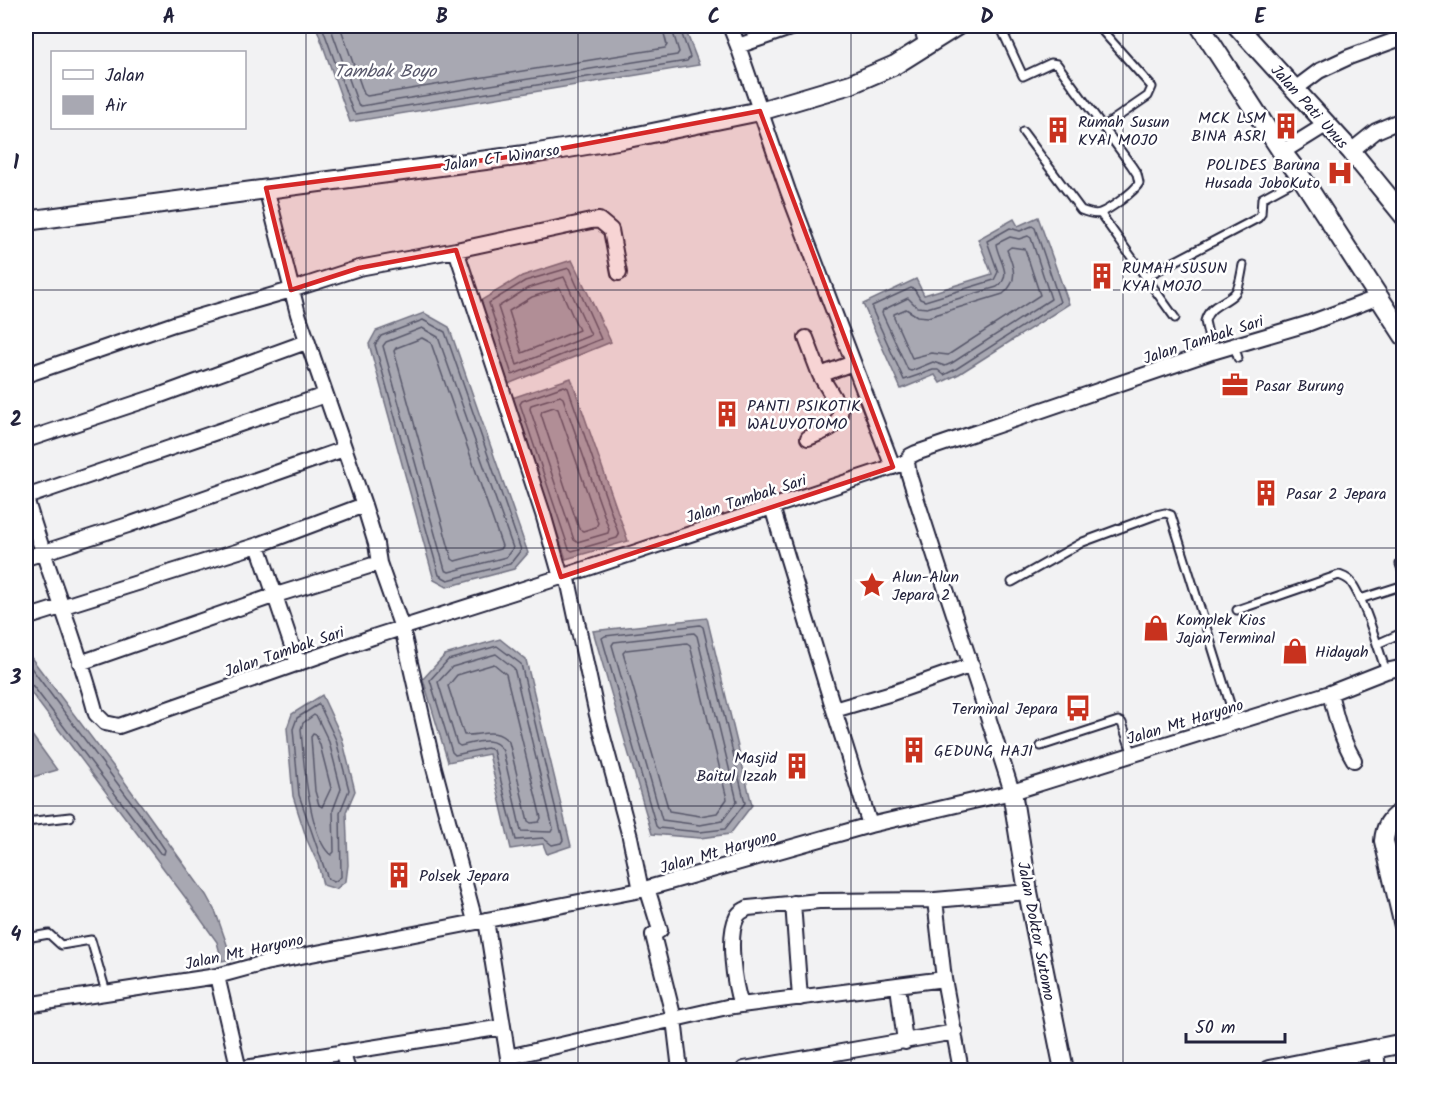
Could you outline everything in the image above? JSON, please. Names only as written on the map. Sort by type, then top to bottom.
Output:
[{"type":"street","points":[[730,26],[788,191],[893,467]]},
{"type":"street","points":[[738,46],[795,26]]},
{"type":"street","points":[[921,26],[927,45]]},
{"type":"street","name":"Jalan CT Winarso","points":[[26,221],[532,154],[622,139],[760,111],[851,84],[895,65],[957,26]]},
{"type":"street","points":[[1200,26],[1404,336]]},
{"type":"street","name":"Jalan Pati Unus","points":[[1237,26],[1351,151],[1404,216]]},
{"type":"street","points":[[1295,89],[1319,71],[1349,57],[1404,38]]},
{"type":"street","points":[[1351,151],[1376,131],[1404,119]]},
{"type":"street","points":[[1282,152],[1327,124]]},
{"type":"street","points":[[266,188],[306,342],[364,505],[376,544],[379,563],[402,628],[433,764],[481,921],[509,1064],[727,1007],[944,980]]},
{"type":"street","points":[[26,375],[174,324],[359,268],[599,220],[611,230],[619,273]]},
{"type":"street","points":[[456,250],[564,576],[595,705],[644,889],[660,930],[653,935],[674,1019],[680,1071]]},
{"type":"street","name":"Jalan Tambak Sari","points":[[80,663],[96,714],[105,723],[119,726],[402,628],[893,467],[907,462],[910,456],[916,453],[1212,352],[1236,352],[1379,297]]},
{"type":"street","points":[[806,339],[820,375],[841,413],[837,423],[831,428],[808,438]]},
{"type":"street","points":[[26,440],[158,396],[306,342]]},
{"type":"street","points":[[820,375],[853,363]]},
{"type":"street","points":[[325,395],[26,498],[41,551],[80,663],[276,595],[379,563]]},
{"type":"street","points":[[26,558],[41,551],[128,525],[344,449]]},
{"type":"street","points":[[907,462],[937,566],[972,665],[1012,792]]},
{"type":"street","points":[[26,618],[258,544],[364,505]]},
{"type":"street","points":[[772,507],[870,825]]},
{"type":"street","points":[[258,544],[298,664]]},
{"type":"street","points":[[834,710],[892,693],[972,665]]},
{"type":"street","name":"Jalan Mt Haryono","points":[[26,1005],[217,976],[265,963],[644,889],[870,825],[1012,792],[1236,723],[1330,693],[1386,671],[1404,667]]},
{"type":"street","points":[[1330,693],[1339,729],[1354,760]]},
{"type":"street","name":"Jalan Doktor Sutomo","points":[[1012,792],[1028,892],[1064,1071]]},
{"type":"street","points":[[1404,812],[1393,818],[1385,832],[1384,842],[1401,900],[1404,926]]},
{"type":"street","points":[[741,1005],[737,993],[732,938],[738,914],[748,908],[819,901],[934,900],[1028,892]]},
{"type":"street","points":[[934,900],[944,980],[961,1071]]},
{"type":"street","points":[[793,903],[800,998]]},
{"type":"street","points":[[217,976],[237,1070],[502,1027]]},
{"type":"street","points":[[898,986],[905,1042]]},
{"type":"street","points":[[744,1069],[955,1032]]},
{"type":"street","points":[[1269,1071],[1404,1043]]},
{"type":"street","points":[[1376,1050],[1378,1071]]},
{"type":"street","points":[[342,1052],[348,1071]]},
{"type":"lane","points":[[1000,26],[1023,76],[1051,63],[1057,64],[1137,174],[1139,183],[1134,190],[1100,213],[1087,213],[1076,206],[1023,132]]},
{"type":"lane","points":[[1098,26],[1152,87],[1148,96],[1103,127]]},
{"type":"lane","points":[[1145,277],[1258,218],[1261,214],[1262,198],[1301,177]]},
{"type":"lane","points":[[1100,213],[1175,318]]},
{"type":"lane","points":[[1212,352],[1205,321],[1206,316],[1237,290],[1243,265]]},
{"type":"lane","points":[[1012,582],[1083,542],[1156,515],[1165,513],[1171,515],[1236,723]]},
{"type":"lane","points":[[1404,557],[1400,564],[1404,576]]},
{"type":"lane","points":[[1237,610],[1340,575],[1346,577],[1360,599],[1386,671]]},
{"type":"lane","points":[[1360,599],[1404,585]]},
{"type":"lane","points":[[1377,644],[1404,632]]},
{"type":"lane","points":[[1041,746],[1118,721],[1122,723],[1133,755]]},
{"type":"lane","points":[[26,822],[70,817]]},
{"type":"lane","points":[[26,938],[49,934],[61,945],[91,940],[105,992]]},
{"type":"highlighted area","points":[[760,111],[893,467],[561,577],[456,250],[359,268],[291,290],[266,188],[532,154]]},
{"type":"water","name":"Tambak Boyo","points":[[316,26],[684,26],[699,65],[350,122]]},
{"type":"water","points":[[1038,217],[1069,304],[959,374],[940,383],[935,375],[901,389],[863,304],[916,279],[924,295],[992,274],[978,239],[1014,219],[1018,226]]},
{"type":"water","points":[[572,260],[611,342],[508,384],[480,301],[522,276]]},
{"type":"water","points":[[424,313],[449,327],[528,553],[514,569],[447,587],[434,580],[369,344],[376,331]]},
{"type":"water","points":[[571,378],[628,541],[566,559],[512,398]]},
{"type":"water","points":[[707,618],[752,805],[730,834],[700,838],[652,834],[593,631]]},
{"type":"water","points":[[500,639],[526,660],[571,846],[547,854],[543,844],[511,849],[489,754],[448,762],[423,679],[445,655]]},
{"type":"water","points":[[26,651],[119,774],[206,895],[216,913],[232,959],[222,961],[217,942],[185,897],[26,686]]},
{"type":"water","points":[[322,695],[342,738],[355,791],[346,812],[348,865],[346,881],[336,889],[323,885],[318,864],[307,840],[293,796],[287,728],[292,714]]},
{"type":"water","points":[[26,727],[57,770],[26,779]]},
{"type":"place","name":"MCK LSM BINA ASRI","points":[[1286,126]]},
{"type":"place","name":"Rumah Susun KYAI MOJO","points":[[1058,130]]},
{"type":"place","name":"POLIDES Baruna Husada JoboKuto","points":[[1340,173]]},
{"type":"place","name":"RUMAH SUSUN KYAI MOJO","points":[[1102,276]]},
{"type":"place","name":"Pasar Burung","points":[[1235,385]]},
{"type":"place","name":"PANTI PSIKOTIK WALUYOTOMO","points":[[727,414]]},
{"type":"place","name":"Pasar 2 Jepara","points":[[1266,493]]},
{"type":"place","name":"Alun-Alun Jepara 2","points":[[872,585]]},
{"type":"place","name":"Komplek Kios Jajan Terminal","points":[[1156,628]]},
{"type":"place","name":"Hidayah","points":[[1295,651]]},
{"type":"place","name":"Terminal Jepara","points":[[1078,708]]},
{"type":"place","name":"GEDUNG HAJI","points":[[914,750]]},
{"type":"place","name":"Masjid Baitul Izzah","points":[[797,766]]},
{"type":"place","name":"Polsek Jepara","points":[[399,875]]}]
